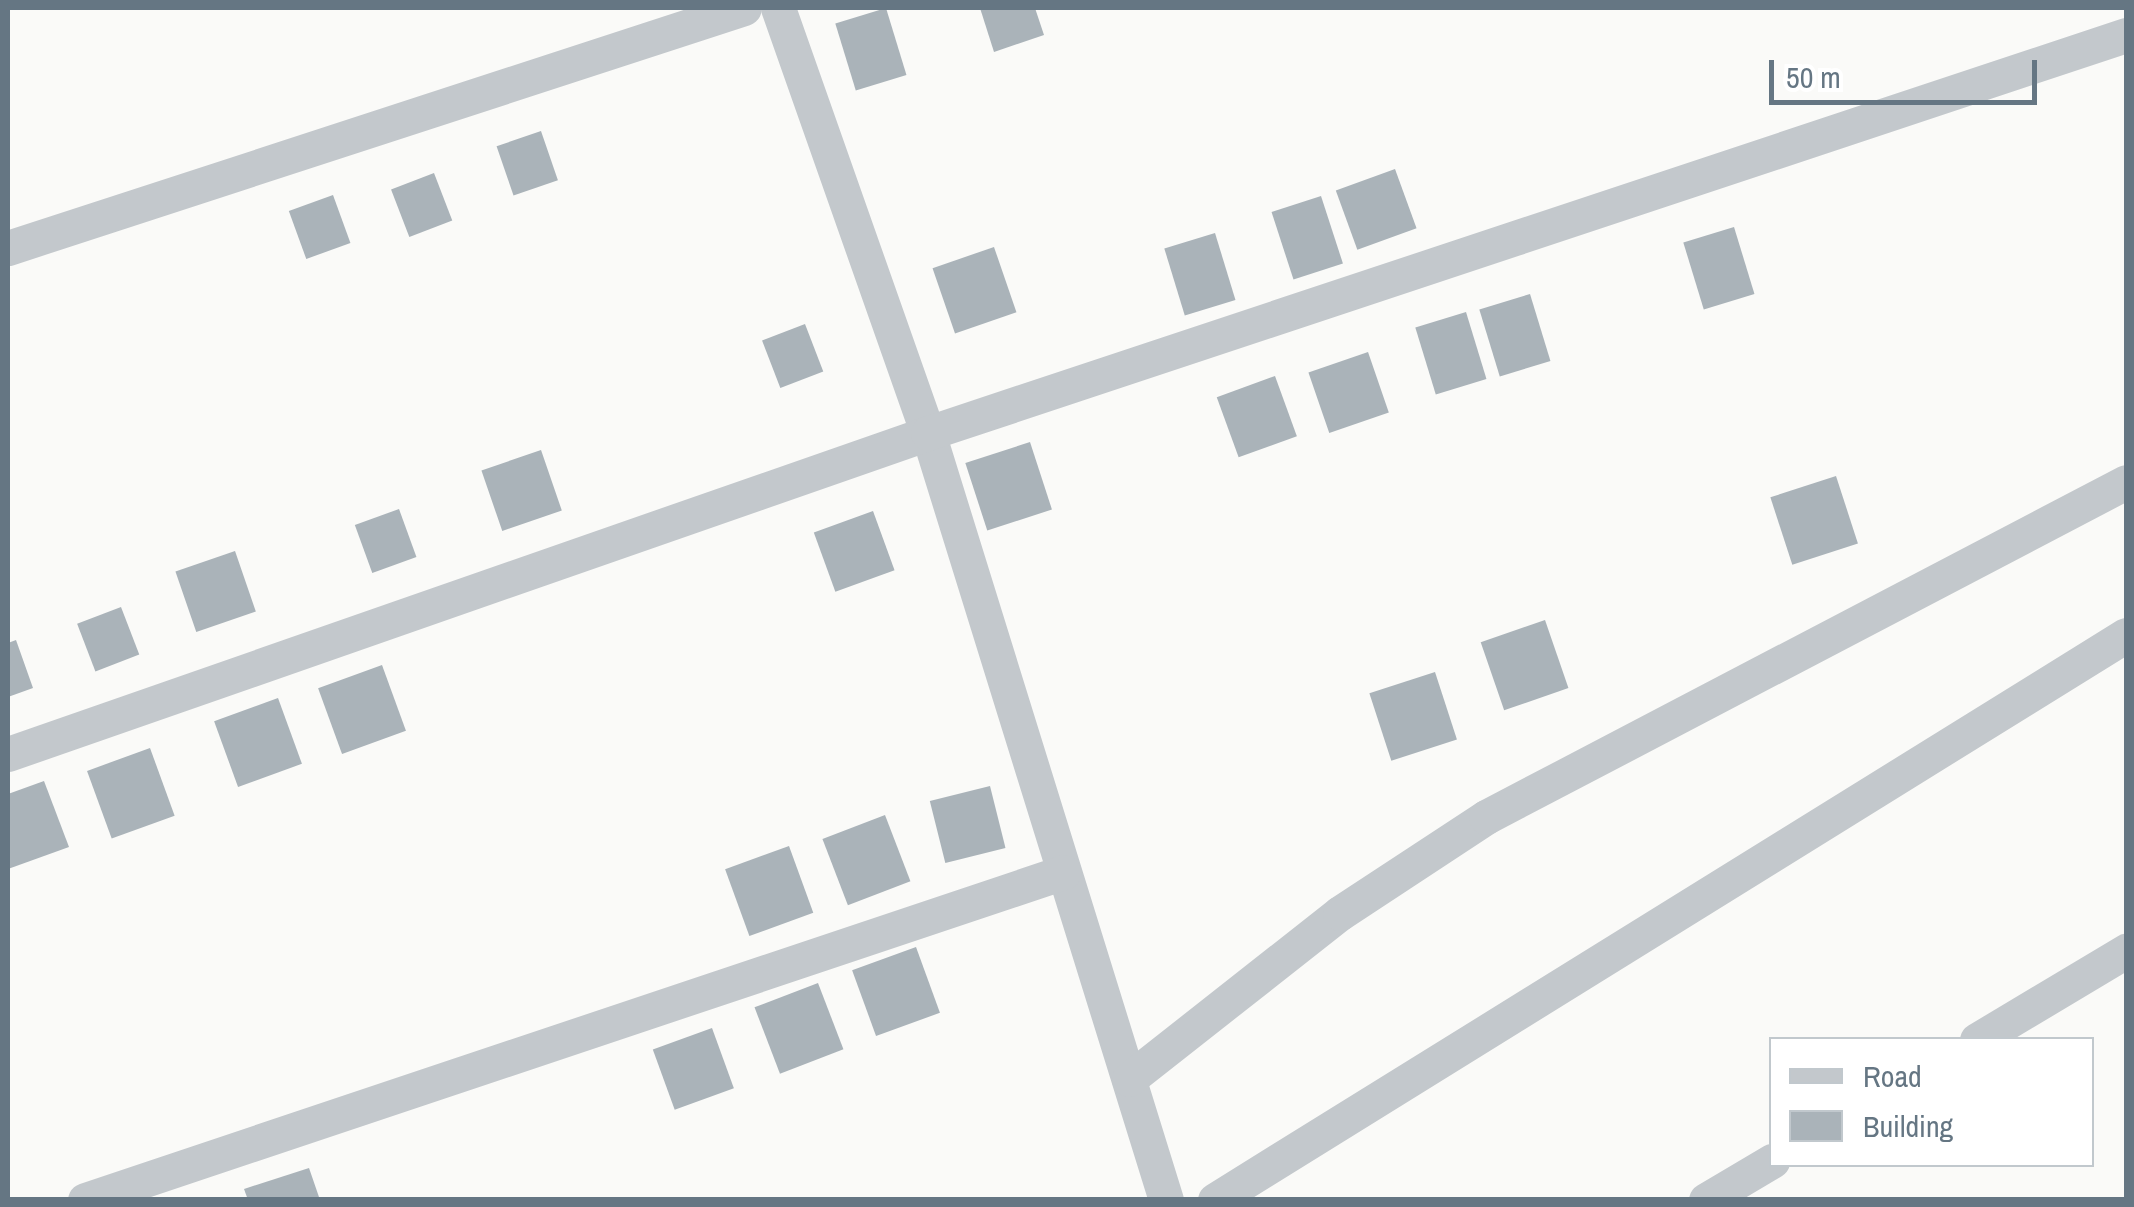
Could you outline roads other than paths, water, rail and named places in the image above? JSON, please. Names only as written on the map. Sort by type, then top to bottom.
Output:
[{"type":"street","points":[[8,248],[744,8]]},
{"type":"street","points":[[778,8],[928,433],[1166,1200]]},
{"type":"street","points":[[8,754],[928,433],[2126,35]]},
{"type":"street","points":[[1129,1080],[1340,913],[1486,817],[2126,482]]},
{"type":"street","points":[[1231,1195],[2126,635]]},
{"type":"street","points":[[85,1200],[1064,872]]},
{"type":"street","points":[[1982,1037],[2126,951]]},
{"type":"street","points":[[1706,1200],[1769,1163]]}]
